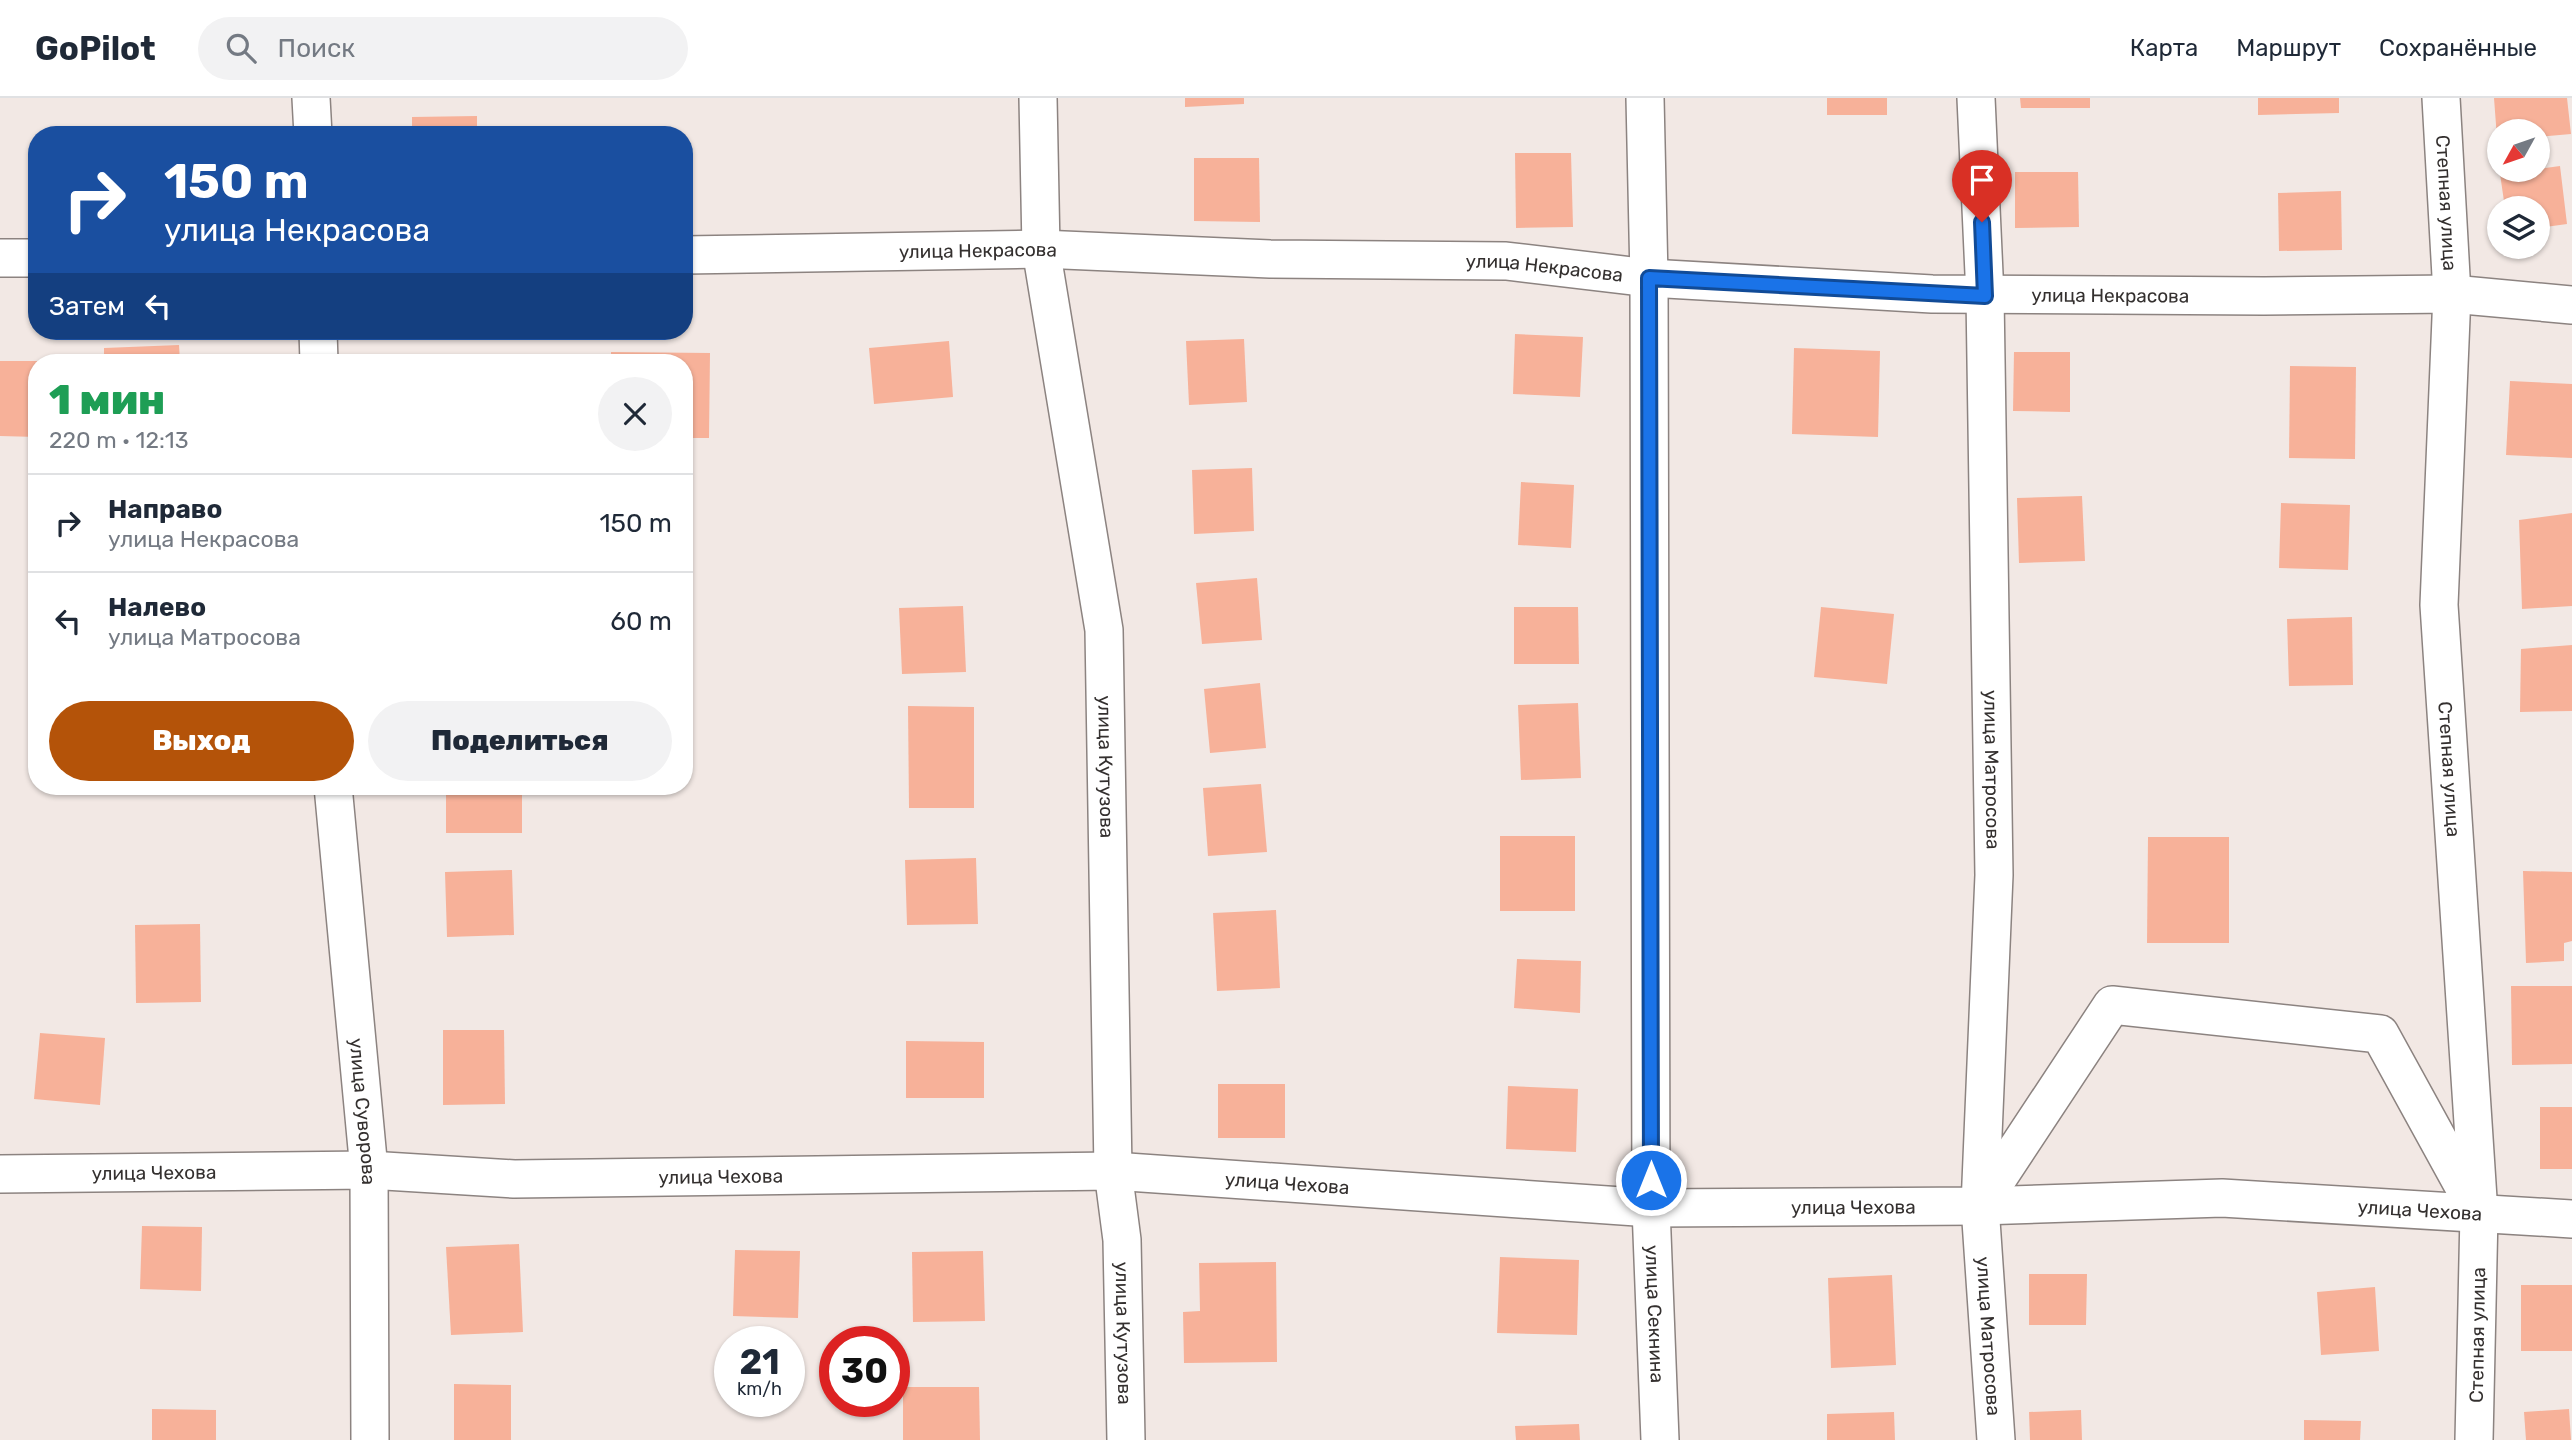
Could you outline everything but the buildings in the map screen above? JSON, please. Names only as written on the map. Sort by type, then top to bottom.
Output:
[{"type":"street","points":[[312,98],[313,126]]},
{"type":"street","name":"улица Кутузова","points":[[1038,98],[1041,249],[1104,630],[1113,1171],[1122,1240],[1126,1440]]},
{"type":"street","name":"улица Секнина","points":[[1645,98],[1649,278],[1651,1208],[1660,1440]]},
{"type":"street","name":"улица Матросова","points":[[1976,98],[1985,296],[1994,875],[1980,1206],[1996,1440]]},
{"type":"street","name":"Степная улица","points":[[2441,98],[2452,294],[2440,605],[2479,1214],[2474,1440]]},
{"type":"street","name":"улица Некрасова","points":[[693,255],[1041,249],[1269,259],[1506,261],[1649,278],[1985,296],[2452,294],[2572,305]]},
{"type":"street","points":[[0,258],[28,258]]},
{"type":"street","name":"улица Суворова","points":[[334,795],[369,1170],[370,1440]]},
{"type":"street","points":[[1980,1206],[2112,1005],[2380,1034],[2479,1214]]},
{"type":"street","name":"улица Чехова","points":[[0,1174],[369,1170],[514,1179],[1113,1171],[1651,1208],[1980,1206],[2222,1198],[2572,1219]]},
{"type":"route","points":[[1651,1180],[1649,278],[1985,296],[1982,222]]}]
